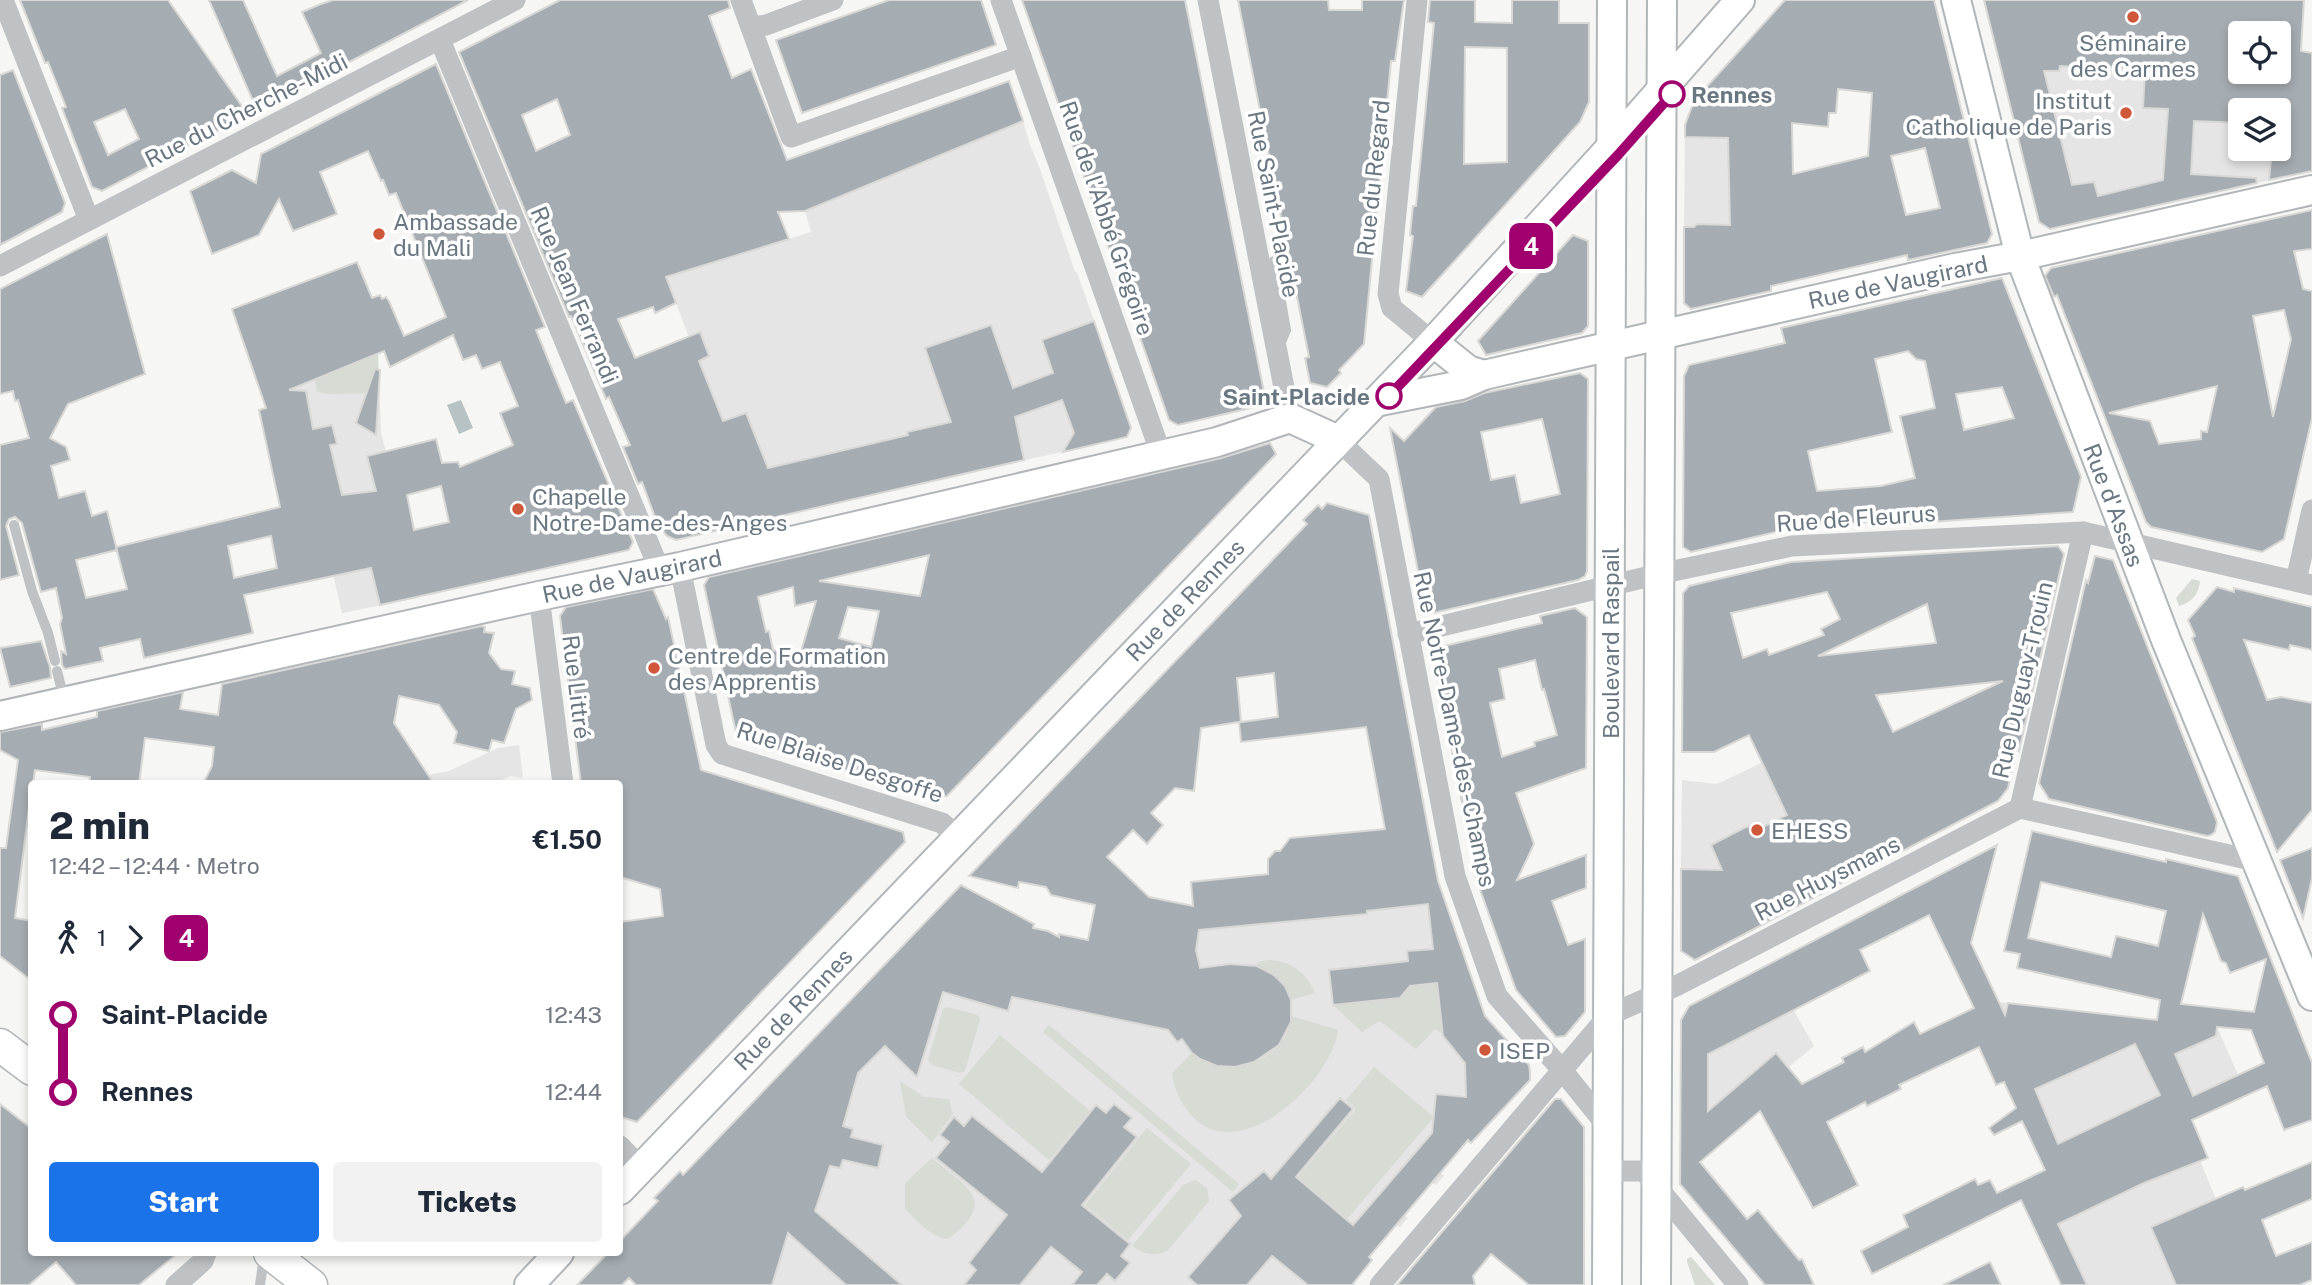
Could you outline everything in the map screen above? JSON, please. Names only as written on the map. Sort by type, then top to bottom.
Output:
[{"type":"main road","name":"Boulevard Raspail","points":[[1607,1285],[1612,0]]},
{"type":"main road","points":[[1656,1285],[1662,0]]},
{"type":"main road","name":"Rue de Rennes","points":[[623,1187],[1433,342],[1612,146],[1740,0]]},
{"type":"main road","name":"Rue d'Assas","points":[[1956,0],[2020,256],[2128,542],[2312,996]]},
{"type":"main road","name":"Rue de Vaugirard","points":[[1375,402],[1461,385],[1484,375],[1610,346],[2312,190]]},
{"type":"main road","points":[[1433,342],[1468,370],[1484,375]]},
{"type":"main road","points":[[1290,418],[1338,440]]},
{"type":"main road","name":"Rue de Vaugirard","points":[[0,716],[670,569],[1217,442],[1290,418]]},
{"type":"main road","points":[[0,1045],[28,1066]]},
{"type":"main road","points":[[274,1256],[311,1285]]},
{"type":"main road","points":[[529,1285],[556,1256]]},
{"type":"street","points":[[3,0],[89,220]]},
{"type":"street","name":"Rue du Cherche-Midi","points":[[0,266],[515,0]]},
{"type":"street","points":[[741,0],[791,137],[1021,56]]},
{"type":"street","points":[[751,27],[833,0]]},
{"type":"street","name":"Rue de l'Abbé Grégoire","points":[[1001,0],[1161,454]]},
{"type":"street","name":"Rue Saint-Placide","points":[[1208,0],[1290,418]]},
{"type":"street","name":"Rue du Regard","points":[[1417,0],[1388,294],[1392,308],[1433,342]]},
{"type":"street","name":"Rue Jean Ferrandi","points":[[440,40],[670,569]]},
{"type":"street","name":"Rue Notre-Dame-des-Champs","points":[[1338,440],[1379,480],[1455,876],[1497,996],[1607,1126]]},
{"type":"street","points":[[2304,583],[2312,510]]},
{"type":"street","name":"Rue de Fleurus","points":[[1408,634],[1659,574],[1792,546],[2083,532],[2304,583]]},
{"type":"street","name":"Rue Duguay-Trouin","points":[[2083,532],[2020,808],[2256,861]]},
{"type":"street","name":"Rue Blaise Desgoffe","points":[[670,569],[716,745],[722,754],[942,823],[958,837]]},
{"type":"street","name":"Rue Littré","points":[[539,596],[562,780]]},
{"type":"street","name":"Rue Huysmans","points":[[1609,1015],[1657,994],[2020,808]]},
{"type":"street","points":[[1380,1285],[1609,1015]]},
{"type":"street","points":[[623,1149],[641,1168]]},
{"type":"street","points":[[1608,1171],[1644,1171],[1738,1285]]},
{"type":"street","points":[[182,1283],[205,1256]]},
{"type":"lane","points":[[1274,261],[1286,330],[1276,354]]},
{"type":"lane","points":[[14,525],[32,591],[48,633],[64,702]]},
{"type":"lane","points":[[260,1285],[264,1256]]},
{"type":"shaded area","name":"Institut Catholique de Paris","points":[[1984,0],[2288,0],[2289,21],[2228,21],[2228,84],[2291,84],[2291,44],[2296,117],[2292,175],[2050,229],[2039,222]]},
{"type":"shaded area","points":[[1023,121],[1131,428],[1127,437],[762,520],[718,410],[630,445],[609,398],[698,361],[666,277],[811,232],[805,211]]},
{"type":"shaded area","points":[[1767,123],[1769,239],[1684,238],[1685,125]]},
{"type":"shaded area","points":[[378,353],[381,432],[417,598],[342,613],[291,390]]},
{"type":"shaded area","points":[[378,353],[379,393],[326,394],[317,391],[315,379]]},
{"type":"shaded area","points":[[461,400],[473,428],[459,434],[447,405]]},
{"type":"shaded area","points":[[2192,579],[2200,581],[2196,594],[2179,606],[2176,598]]},
{"type":"shaded area","name":"EHESS","points":[[1874,741],[1730,870],[1681,869],[1682,780],[1717,784],[1774,757]]},
{"type":"shaded area","points":[[519,745],[523,778],[511,776],[502,780],[402,780],[449,771],[498,748]]},
{"type":"shaded area","points":[[1438,881],[1481,1003],[1442,1036],[1468,1067],[1465,1069],[1466,1092],[1462,1097],[1486,1119],[1479,1134],[1471,1143],[1467,1141],[1441,1173],[1444,1176],[1436,1185],[1432,1183],[1417,1199],[1404,1215],[1408,1218],[1400,1227],[1396,1225],[1369,1257],[1372,1260],[1365,1269],[1361,1267],[1354,1285],[772,1285],[841,1060],[817,1036],[844,1007],[917,1077],[943,992],[1008,1011],[1012,997],[1181,908]]},
{"type":"shaded area","points":[[1268,960],[1297,969],[1315,993],[1291,1000],[1278,979],[1257,966],[1258,962]]},
{"type":"shaded area","points":[[1437,983],[1442,1033],[1435,1029],[1416,1049],[1380,1021],[1362,1032],[1333,1005],[1400,998],[1405,992],[1404,987]]},
{"type":"shaded area","points":[[1782,990],[1814,1046],[1680,1159],[1681,1042]]},
{"type":"shaded area","points":[[1999,1002],[2217,1027],[2247,1095],[2192,1120],[2200,1161],[2216,1199],[2232,1285],[2061,1285],[2021,1200],[2087,1169],[2058,1144]]},
{"type":"shaded area","points":[[947,1007],[978,1015],[980,1019],[965,1071],[960,1073],[932,1065],[928,1060],[943,1009]]},
{"type":"shaded area","points":[[1291,1016],[1338,1030],[1332,1050],[1302,1093],[1281,1112],[1258,1125],[1234,1132],[1212,1129],[1192,1116],[1179,1096],[1172,1073],[1192,1053],[1222,1066],[1253,1063],[1278,1046],[1287,1032]]},
{"type":"shaded area","points":[[1049,1025],[1239,1184],[1233,1192],[1043,1032]]},
{"type":"shaded area","points":[[1000,1035],[1090,1111],[1049,1160],[959,1084]]},
{"type":"shaded area","points":[[1374,1067],[1434,1117],[1347,1219],[1298,1177],[1356,1109],[1346,1100]]},
{"type":"shaded area","points":[[900,1081],[924,1097],[949,1099],[953,1114],[932,1142],[906,1117]]},
{"type":"shaded area","points":[[1147,1128],[1191,1164],[1128,1240],[1085,1205]]},
{"type":"shaded area","points":[[932,1158],[966,1186],[975,1204],[964,1226],[948,1239],[930,1232],[905,1209],[905,1183]]},
{"type":"shaded area","points":[[1195,1180],[1207,1188],[1209,1201],[1168,1250],[1150,1254],[1132,1246],[1183,1185]]},
{"type":"shaded area","points":[[1691,1257],[1715,1285],[1695,1285],[1687,1262]]},
{"type":"building","points":[[20,0],[168,0],[248,115],[102,191],[92,187],[62,108],[66,107],[48,62],[45,63]],"holes":[[[125,109],[139,139],[108,155],[94,122]]]},
{"type":"building","points":[[209,0],[243,0],[277,76],[321,53],[302,12],[321,4],[333,0],[468,0],[257,110]]},
{"type":"building","points":[[560,0],[728,0],[730,8],[709,16],[732,78],[751,69],[787,160],[1009,81],[1023,121],[805,211],[778,212],[789,239],[666,277],[676,303],[655,313],[653,307],[618,319],[635,358],[700,332],[709,356],[699,361],[723,421],[746,413],[768,468],[908,435],[907,432],[951,422],[925,348],[991,325],[1013,388],[1053,373],[1042,340],[1094,321],[1131,428],[1127,437],[1063,452],[1074,433],[1062,400],[1015,417],[1024,460],[676,540],[667,536],[658,525],[642,482],[638,484],[623,447],[630,445],[609,397],[606,399],[571,316],[569,317],[459,52]],"holes":[[[557,99],[570,135],[536,151],[522,115]]]},
{"type":"building","points":[[889,0],[981,0],[996,45],[802,113],[776,40]]},
{"type":"building","points":[[1022,0],[1185,0],[1265,397],[1259,406],[1178,425],[1169,420]]},
{"type":"building","points":[[1238,0],[1328,0],[1329,10],[1362,10],[1362,0],[1404,0],[1395,61],[1391,61],[1364,344],[1327,387],[1310,383],[1305,358],[1309,357]]},
{"type":"building","points":[[1430,0],[1475,0],[1475,22],[1512,23],[1512,0],[1559,0],[1559,23],[1589,23],[1589,102],[1580,122],[1422,297],[1406,291],[1434,23],[1428,22]],"holes":[[[1465,47],[1507,48],[1507,162],[1464,164]]]},
{"type":"building","points":[[1785,0],[1934,0],[1992,234],[1987,243],[1908,260],[1907,255],[1771,286],[1771,291],[1691,309],[1684,303],[1684,227],[1694,227],[1697,224],[1730,225],[1728,138],[1685,137],[1685,125],[1694,101]],"holes":[[[1838,89],[1872,93],[1868,156],[1793,174],[1792,123],[1828,127],[1829,113],[1836,113]],[[1925,148],[1940,208],[1906,215],[1891,156]]]},
{"type":"building","name":"Institut Catholique de Paris","points":[[1984,0],[2304,0],[2301,51],[2312,53],[2312,171],[2269,180],[2271,161],[2291,161],[2291,98],[2228,98],[2228,122],[2194,121],[2191,174],[2256,178],[2257,183],[2050,229],[2039,222]],"holes":[[[2079,65],[2145,71],[2143,108],[2168,109],[2163,180],[2098,196],[2094,182],[2072,185],[2044,71],[2059,71],[2060,66]]]},
{"type":"building","points":[[436,64],[545,327],[536,330],[547,357],[566,403],[573,400],[633,542],[629,550],[380,605],[371,568],[244,595],[253,633],[144,658],[140,639],[100,648],[103,661],[65,669],[61,651],[66,654],[60,624],[62,618],[56,588],[41,592],[22,523],[15,517],[9,519],[6,526],[19,575],[0,580],[0,445],[29,438],[13,391],[0,394],[0,289],[107,234],[145,374],[68,404],[50,438],[66,447],[70,460],[51,466],[59,498],[85,491],[92,516],[107,511],[116,547],[280,507],[259,410],[266,408],[232,309],[357,262],[372,298],[380,295],[382,299],[386,297],[404,336],[446,317],[396,193],[389,195],[368,151],[320,172],[337,214],[293,231],[279,199],[259,235],[212,254],[190,191],[232,170],[256,183],[261,154]],"holes":[[[453,335],[463,360],[476,355],[482,369],[500,362],[518,406],[500,413],[513,445],[460,467],[458,462],[442,463],[436,439],[367,456],[376,491],[342,495],[330,445],[337,444],[332,425],[313,429],[306,391],[289,390],[384,351],[390,367]],[[441,486],[449,522],[414,530],[407,495]],[[271,536],[277,568],[234,578],[228,546]],[[117,550],[127,589],[86,598],[76,560]]]},
{"type":"building","points":[[13,70],[65,203],[62,212],[0,245],[0,75]]},
{"type":"building","points":[[2312,210],[2312,249],[2294,251],[2303,289],[2312,291],[2312,418],[2284,539],[2262,552],[2151,527],[2146,522],[2057,295],[2054,297],[2045,276],[2051,268]],"holes":[[[2284,310],[2291,339],[2273,417],[2253,316]],[[2217,386],[2207,432],[2201,431],[2201,439],[2159,444],[2150,421],[2109,413]]]},
{"type":"building","points":[[1573,235],[1588,241],[1588,326],[1582,333],[1486,355],[1478,341]]},
{"type":"building","points":[[2002,278],[2081,477],[2073,512],[1887,525],[1887,521],[1801,526],[1691,552],[1683,547],[1684,376],[1689,365],[1785,343],[1781,328]],"holes":[[[1908,351],[1916,359],[1925,361],[1935,408],[1900,416],[1915,478],[1881,486],[1817,491],[1808,451],[1892,432],[1875,359]],[[2002,387],[2014,418],[1964,430],[1956,394]]]},
{"type":"building","points":[[375,369],[380,370],[376,435],[356,423]]},
{"type":"building","points":[[1580,373],[1588,379],[1587,571],[1585,576],[1578,580],[1433,613],[1425,607],[1390,428],[1404,441],[1436,407],[1465,401],[1484,393]],"holes":[[[1542,419],[1560,494],[1521,503],[1515,475],[1491,480],[1481,432]]]},
{"type":"building","points":[[1270,443],[1276,454],[947,796],[935,797],[737,737],[704,585],[709,577],[1221,458]],"holes":[[[929,555],[920,596],[819,581]],[[793,587],[795,606],[816,601],[799,658],[773,650],[758,597]],[[848,607],[879,611],[871,647],[839,638]]]},
{"type":"building","points":[[1327,503],[1369,515],[1438,881],[1485,1016],[1529,1065],[1530,1072],[1530,1080],[1471,1143],[1468,1140],[1369,1257],[1372,1260],[1352,1285],[1308,1285],[1272,1256],[1247,1285],[1197,1285],[1188,1277],[1241,1216],[1229,1200],[1264,1171],[1271,1179],[1340,1098],[1353,1109],[1296,1177],[1353,1225],[1432,1133],[1436,1094],[1466,1097],[1465,1063],[1443,1036],[1437,983],[1410,986],[1400,998],[1333,1005],[1329,970],[1408,961],[1407,951],[1433,949],[1428,904],[1367,911],[1367,914],[1199,930],[1196,950],[1200,968],[1230,964],[1257,966],[1274,975],[1285,986],[1291,1000],[1291,1022],[1279,1045],[1254,1062],[1235,1067],[1217,1066],[1200,1059],[1182,1039],[1177,1042],[1168,1030],[1012,997],[1008,1011],[943,992],[917,1077],[885,1046],[858,1073],[843,1126],[853,1129],[851,1137],[883,1145],[878,1168],[843,1160],[840,1168],[830,1166],[815,1211],[902,1285],[846,1285],[788,1233],[772,1285],[636,1285],[629,1278],[622,1285],[577,1285],[605,1256],[623,1256],[623,1238],[658,1201],[654,1198],[680,1171],[683,1175],[961,885],[1034,924],[1033,928],[1059,937],[1059,934],[1088,940],[1095,905],[1051,895],[1046,887],[1019,882],[1018,888],[969,876],[1307,524],[1303,520],[1318,505],[1322,509]],"holes":[[[1274,673],[1278,717],[1241,722],[1237,678]],[[1239,722],[1241,742],[1366,727],[1385,829],[1290,838],[1280,851],[1275,851],[1268,859],[1268,874],[1191,882],[1193,906],[1149,897],[1107,857],[1133,830],[1147,844],[1163,825],[1151,813],[1175,788],[1194,791],[1201,728]]]},
{"type":"building","points":[[2058,546],[2064,554],[2019,751],[2017,748],[2008,788],[1998,801],[1695,960],[1681,951],[1681,869],[1722,870],[1711,845],[1744,828],[1750,826],[1753,832],[1787,815],[1749,735],[1714,752],[1682,752],[1683,593],[1689,586],[1791,562]],"holes":[[[1827,592],[1840,619],[1821,629],[1824,635],[1769,655],[1767,649],[1743,658],[1731,613]],[[1927,604],[1936,643],[1818,656]],[[2003,681],[1893,732],[1876,695]]]},
{"type":"building","points":[[2095,556],[2113,560],[2217,822],[2215,832],[2211,835],[2049,799],[2039,783],[2086,580],[2088,583]]},
{"type":"building","points":[[2217,587],[2234,592],[2234,588],[2312,607],[2312,650],[2290,645],[2289,650],[2244,640],[2267,700],[2281,697],[2312,703],[2312,810],[2277,852],[2192,638],[2195,636],[2188,620]]},
{"type":"building","points":[[653,589],[666,619],[668,617],[701,770],[903,832],[905,842],[637,1122],[623,1118],[623,922],[663,916],[660,889],[623,878],[623,780],[580,780],[560,616],[566,607]]},
{"type":"building","points":[[1575,608],[1587,617],[1586,768],[1516,793],[1534,844],[1517,880],[1586,855],[1586,888],[1552,901],[1568,945],[1585,939],[1585,1012],[1565,1036],[1556,1037],[1516,990],[1477,881],[1434,656],[1440,647],[1542,623],[1540,616]],"holes":[[[1535,660],[1542,690],[1544,689],[1557,735],[1502,757],[1490,703],[1505,699],[1499,669]]]},
{"type":"building","points":[[481,626],[485,627],[484,632],[494,633],[489,653],[501,669],[515,671],[512,684],[530,688],[532,700],[516,709],[504,743],[492,740],[489,751],[454,743],[457,732],[439,705],[399,696],[394,723],[431,780],[205,780],[212,766],[214,747],[145,738],[140,780],[90,780],[90,777],[35,770],[34,780],[28,780],[28,816],[15,918],[28,920],[28,978],[0,956],[0,848],[6,848],[18,760],[0,750],[0,732],[42,724],[42,730],[97,717],[97,711],[183,692],[180,709],[218,715],[222,684]]},
{"type":"building","points":[[41,641],[51,678],[10,687],[0,648]]},
{"type":"building","points":[[2032,831],[2238,876],[2312,1063],[2312,1120],[2284,1130],[2267,1086],[2192,1120],[2208,1158],[2144,1183],[2058,1224],[2087,1285],[2061,1285],[2021,1200],[1872,1274],[1861,1251],[1908,1227],[1903,1215],[1975,1179],[1978,1185],[1990,1180],[1997,1193],[2045,1170],[2022,1121],[1994,1135],[1989,1128],[2016,1108],[2004,1082],[1996,1085],[1979,1047],[1899,1085],[1901,1089],[1867,1106],[1865,1102],[1827,1122],[1858,1185],[1813,1208],[1760,1111],[1700,1162],[1747,1219],[1758,1210],[1799,1260],[1802,1259],[1814,1285],[1765,1285],[1680,1184],[1681,1020],[1689,1006],[1997,845],[1971,943],[2005,1015],[2008,1003],[2157,1020],[2160,1000],[2017,968],[2020,954],[2004,951]],"holes":[[[2041,882],[2166,911],[2158,946],[2116,936],[2111,957],[2028,938]],[[2203,914],[2221,961],[2226,963],[2230,973],[2266,959],[2254,1012],[2181,1004]],[[1929,915],[1974,1008],[1920,1034],[1914,1022],[1865,1052],[1863,1047],[1842,1058],[1844,1062],[1802,1084],[1776,1053],[1708,1111],[1708,1054],[1870,971],[1860,950]],[[2217,1027],[2251,1030],[2264,1063],[2193,1096],[2175,1054],[2216,1036]],[[2135,1044],[2160,1095],[2058,1144],[2035,1089]]]},
{"type":"building","points":[[2312,848],[2312,878],[2303,918],[2280,860]]},
{"type":"building","points":[[1555,1099],[1561,1099],[1584,1127],[1584,1285],[1529,1285],[1491,1254],[1473,1276],[1475,1285],[1397,1285]]},
{"type":"building","points":[[0,1104],[28,1126],[28,1256],[174,1256],[139,1285],[76,1285],[56,1262],[29,1285],[0,1285]]},
{"type":"building","points":[[1114,1104],[1132,1118],[1124,1127],[1137,1137],[1082,1205],[1130,1244],[1121,1256],[1130,1263],[1115,1281],[1107,1274],[1097,1285],[1072,1285],[1082,1272],[1051,1247],[1020,1285],[964,1285],[976,1270],[969,1263],[1007,1215],[936,1158],[949,1142],[940,1135],[954,1117],[964,1126],[972,1116],[1042,1172],[1096,1105],[1106,1113]]},
{"type":"building","points":[[2312,1162],[2312,1199],[2262,1220],[2276,1256],[2312,1242],[2312,1280],[2300,1285],[2176,1285],[2151,1227],[2243,1187],[2245,1190]]},
{"type":"building","points":[[1990,1262],[2001,1285],[1943,1285]]},
{"type":"metro line","name":"4","points":[[1389,396],[1618,155],[1672,94]]},
{"type":"place","name":"Séminaire des Carmes","points":[[2133,17]]},
{"type":"place","name":"Rennes","points":[[1672,94]]},
{"type":"place","name":"Institut Catholique de Paris","points":[[2126,113]]},
{"type":"place","name":"Ambassade du Mali","points":[[379,234]]},
{"type":"place","name":"Saint-Placide","points":[[1389,396]]},
{"type":"place","name":"Chapelle Notre-Dame-des-Anges","points":[[518,509]]},
{"type":"place","name":"Centre de Formation des Apprentis","points":[[654,668]]},
{"type":"place","name":"EHESS","points":[[1757,830]]},
{"type":"place","name":"ISEP","points":[[1485,1050]]}]
